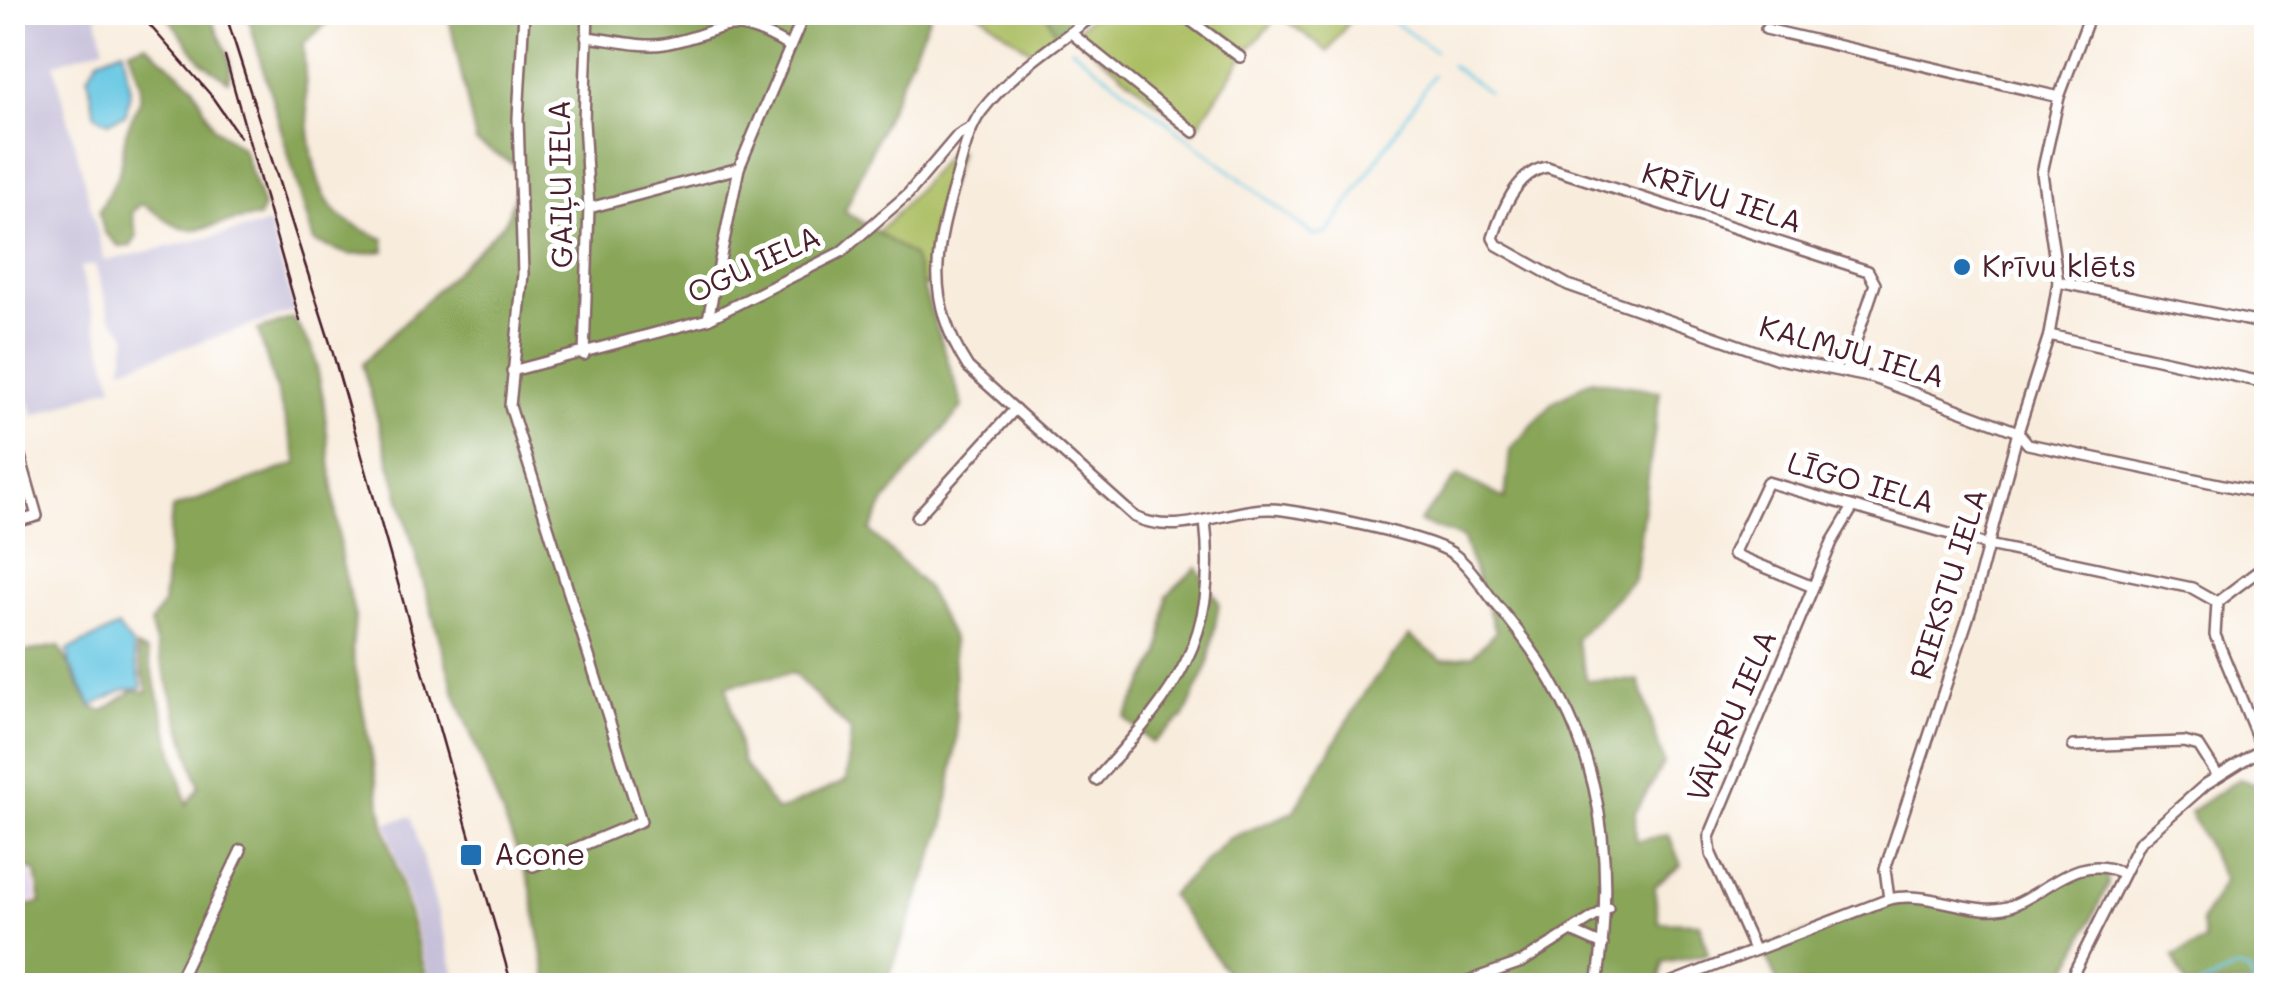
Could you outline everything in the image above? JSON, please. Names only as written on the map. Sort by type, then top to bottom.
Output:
[{"type":"street","points":[[524,12],[518,118],[522,274],[510,406],[641,821],[533,866]]},
{"type":"street","name":"GAIĻU IELA","points":[[584,355],[589,208],[584,121],[588,12]]},
{"type":"street","points":[[708,319],[738,168],[805,12]]},
{"type":"street","points":[[1098,12],[1005,86],[972,128],[936,254],[937,292],[952,341],[968,366],[1135,517],[1170,528],[1249,510],[1287,510],[1439,546],[1467,566],[1539,656],[1575,722],[1595,783],[1608,908],[1596,986]]},
{"type":"street","points":[[1180,12],[1240,57]]},
{"type":"street","name":"RIEKSTU IELA","points":[[1889,898],[1885,869],[2050,335],[2058,282],[2042,173],[2059,97],[2091,12]]},
{"type":"street","points":[[586,37],[662,44],[728,23],[752,25],[790,47]]},
{"type":"street","points":[[1766,29],[2059,97]]},
{"type":"street","points":[[1071,33],[1194,132]]},
{"type":"street","name":"OGU IELA","points":[[512,372],[708,319],[862,238],[908,194],[958,135],[972,128]]},
{"type":"street","name":"KRĪVU IELA","points":[[1494,238],[1517,187],[1537,169],[1547,167],[1868,271],[1875,284],[1846,370]]},
{"type":"street","points":[[589,208],[738,168]]},
{"type":"street","name":"KALMJU IELA","points":[[1494,238],[1496,245],[1568,285],[1778,359],[1846,370],[2018,432],[2028,444],[2266,494]]},
{"type":"street","points":[[2058,282],[2266,324]]},
{"type":"street","points":[[2050,335],[2266,384]]},
{"type":"street","points":[[916,517],[1014,409]]},
{"type":"street","points":[[12,428],[37,516],[12,523]]},
{"type":"street","name":"LĪGO IELA","points":[[1814,587],[1733,554],[1767,482],[1988,545],[2192,588],[2217,602]]},
{"type":"street","name":"VĀVERU IELA","points":[[1753,947],[1711,854],[1708,838],[1814,587],[1853,507]]},
{"type":"street","points":[[1096,780],[1173,687],[1195,650],[1208,589],[1205,520]]},
{"type":"street","points":[[2066,986],[2122,872],[2146,835],[2218,776],[2248,760],[2260,744],[2215,635],[2217,602],[2266,566]]},
{"type":"street","points":[[2073,746],[2184,742],[2199,746],[2218,776]]},
{"type":"street","points":[[176,986],[241,850]]},
{"type":"street","points":[[1662,986],[1753,947],[1889,898],[1923,895],[1994,909],[2014,905],[2041,886],[2082,869],[2108,867],[2122,872]]},
{"type":"street","points":[[1453,986],[1522,962],[1608,908]]},
{"type":"street","points":[[1571,931],[1603,945]]},
{"type":"shaded area","points":[[12,13],[96,13],[104,47],[54,64],[105,261],[269,224],[295,311],[122,368],[127,335],[110,316],[95,265],[80,267],[113,386],[34,416],[13,358]]},
{"type":"shaded area","points":[[12,449],[29,510],[13,515],[12,515]]},
{"type":"shaded area","points":[[12,791],[37,900],[13,903],[12,903]]},
{"type":"shaded area","points":[[411,816],[458,985],[432,985],[387,823]]},
{"type":"green space","points":[[1046,12],[1084,13],[1056,34]]},
{"type":"green space","points":[[1098,12],[1336,12],[1348,23],[1328,52],[1279,15],[1244,55],[1194,132],[1071,33]]},
{"type":"green space","points":[[165,13],[210,13],[228,55],[228,81],[201,61]]},
{"type":"green space","points":[[247,13],[339,13],[303,44],[316,172],[322,191],[336,212],[384,239],[385,251],[350,255],[314,242]]},
{"type":"green space","points":[[448,13],[931,13],[845,211],[913,256],[963,406],[886,500],[870,531],[926,587],[953,640],[957,737],[944,827],[886,985],[548,985],[530,884],[455,694],[362,364],[506,221],[523,170],[476,142]],"holes":[[[793,673],[851,731],[846,781],[777,812],[742,761],[727,686]]]},
{"type":"green space","points":[[979,13],[1068,13],[1065,29],[1033,53]]},
{"type":"green space","points":[[146,44],[193,85],[214,128],[243,149],[263,207],[259,218],[190,229],[176,226],[141,204],[132,212],[137,236],[131,246],[120,247],[104,232],[99,211],[119,173],[126,132],[140,100],[140,83],[129,49]]},
{"type":"green space","points":[[954,147],[960,151],[932,235],[929,287],[858,248],[889,222]]},
{"type":"green space","points":[[293,318],[313,350],[323,397],[341,558],[355,617],[352,650],[384,823],[429,985],[13,985],[12,908],[41,903],[36,872],[13,860],[13,654],[59,646],[91,707],[103,711],[134,690],[148,692],[136,647],[147,652],[187,804],[199,786],[150,624],[163,604],[172,509],[298,463],[258,330]]},
{"type":"green space","points":[[1591,380],[1660,391],[1634,579],[1576,639],[1587,680],[1639,681],[1664,763],[1635,812],[1636,841],[1669,835],[1681,865],[1654,887],[1659,922],[1700,923],[1708,954],[1663,962],[1659,985],[1236,985],[1170,895],[1228,839],[1293,812],[1365,692],[1409,636],[1442,660],[1473,655],[1496,631],[1462,537],[1419,522],[1458,475],[1505,499],[1510,450],[1553,402]]},
{"type":"green space","points":[[1197,567],[1219,603],[1208,665],[1184,717],[1152,743],[1125,718],[1160,654],[1167,595]]},
{"type":"green space","points":[[2239,779],[2266,788],[2266,985],[2186,985],[2173,957],[2204,941],[2201,922],[2224,880],[2190,812]]},
{"type":"green space","points":[[2098,873],[2107,876],[2108,884],[2061,985],[1779,985],[1762,948],[1897,903],[1921,900],[1989,914],[2017,909],[2060,881]]},
{"type":"water","points":[[123,49],[130,91],[126,114],[109,122],[95,115],[88,76],[98,59]]},
{"type":"water","points":[[118,627],[132,645],[142,687],[124,690],[92,706],[70,665],[68,650]]},
{"type":"waterway","points":[[1379,12],[1435,51]]},
{"type":"waterway","points":[[1071,48],[1313,235],[1328,233],[1433,76]]},
{"type":"waterway","points":[[1451,65],[1488,92]]},
{"type":"waterway","points":[[2198,986],[2238,968],[2249,971],[2255,986]]},
{"type":"railway","points":[[138,12],[210,94],[240,137]]},
{"type":"railway","points":[[225,12],[330,343],[512,986]]},
{"type":"railway","points":[[225,56],[300,321]]},
{"type":"place","name":"Krīvu klēts","points":[[1962,267]]},
{"type":"place","name":"Acone","points":[[471,855]]}]
